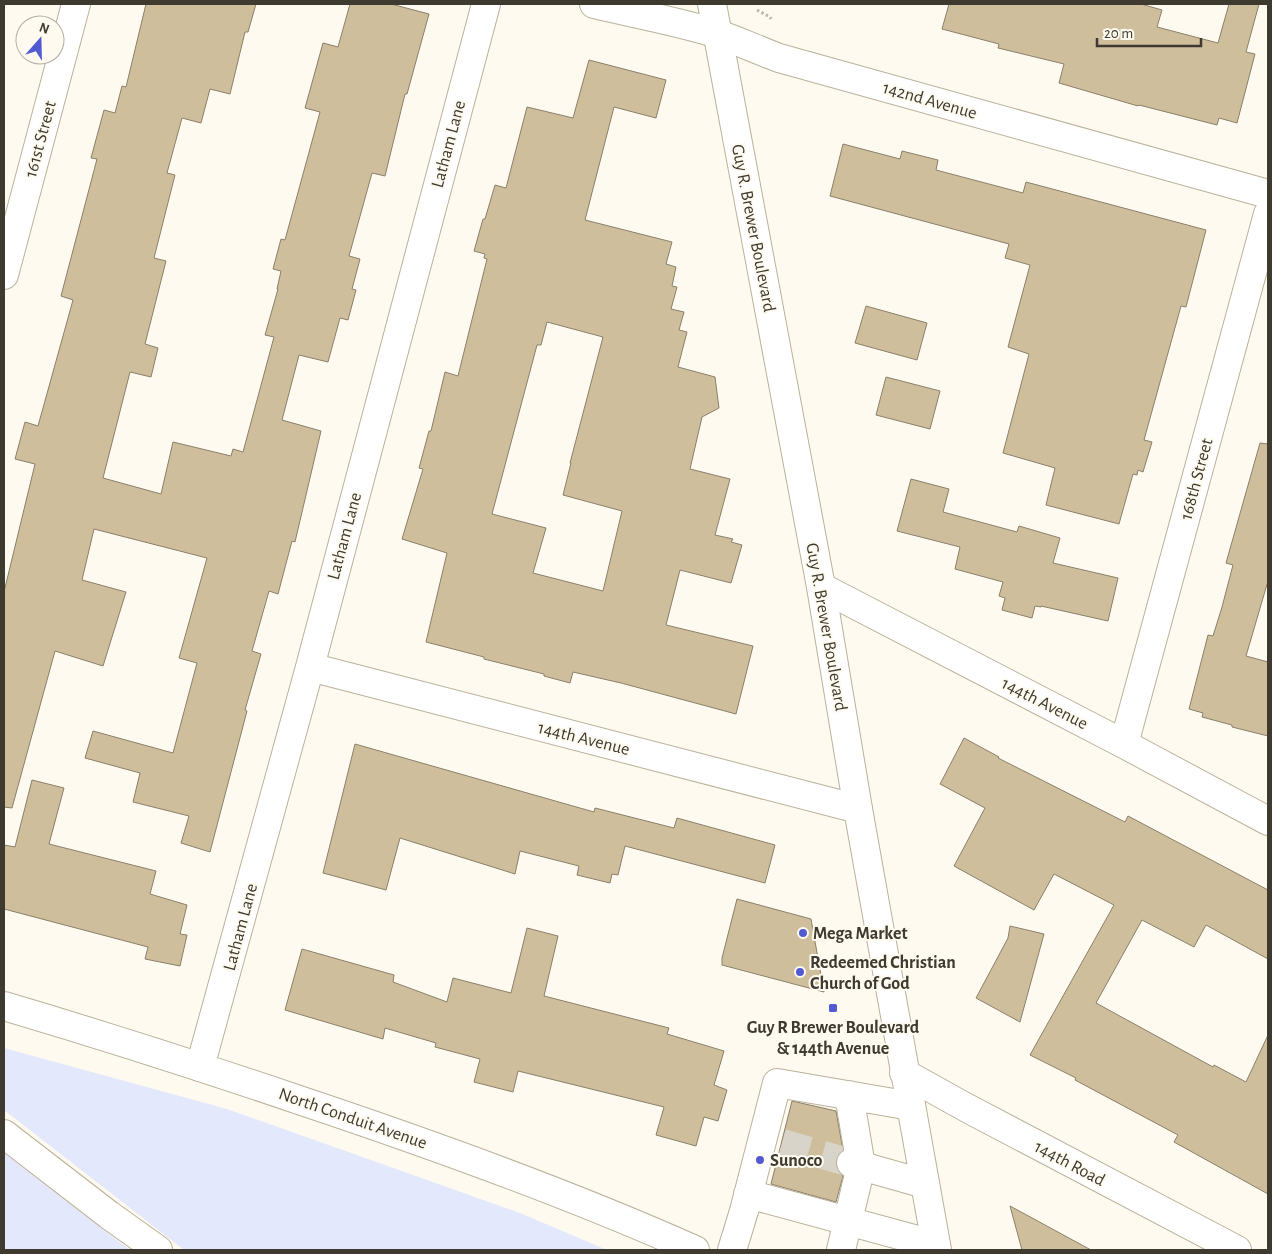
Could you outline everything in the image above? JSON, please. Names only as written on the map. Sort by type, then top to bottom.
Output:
[{"type":"main road","name":"161st Street","points":[[4,275],[76,4]]},
{"type":"main road","name":"Latham Lane","points":[[200,1067],[310,667],[486,4]]},
{"type":"main road","name":"142nd Avenue","points":[[594,4],[718,34],[779,58],[1268,194]]},
{"type":"main road","name":"Guy R. Brewer Boulevard","points":[[712,4],[821,587],[904,1073],[937,1248]]},
{"type":"main road","name":"168th Street","points":[[1124,744],[1268,214]]},
{"type":"main road","name":"144th Avenue","points":[[821,587],[1268,821]]},
{"type":"main road","name":"144th Avenue","points":[[310,667],[858,809]]},
{"type":"main road","name":"North Conduit Avenue","points":[[4,1006],[200,1067],[457,1154],[577,1200],[695,1250]]},
{"type":"main road","name":"144th Road","points":[[904,1073],[976,1113],[1237,1250]]},
{"type":"main road","points":[[732,1250],[748,1194],[772,1140],[777,1083],[911,1106]]},
{"type":"main road","points":[[841,1250],[848,1221],[856,1165],[849,1096]]},
{"type":"main road","points":[[4,1134],[109,1215],[158,1250]]},
{"type":"main road","points":[[856,1165],[925,1184]]},
{"type":"main road","points":[[748,1194],[848,1221],[937,1248]]},
{"type":"path","points":[[757,10],[770,17]]},
{"type":"shaded area","points":[[4,1048],[227,1109],[520,1213],[607,1250],[184,1250],[4,1110]]},
{"type":"shaded area","points":[[4,1153],[130,1250],[4,1250]]},
{"type":"building","points":[[146,4],[256,4],[248,32],[245,32],[230,94],[210,89],[201,123],[182,118],[167,173],[175,175],[154,258],[166,261],[145,344],[158,348],[151,377],[130,372],[103,478],[161,494],[173,442],[231,456],[233,449],[243,452],[274,337],[265,335],[281,271],[273,269],[281,239],[285,240],[320,112],[305,108],[323,43],[338,47],[350,4],[391,4],[429,14],[407,94],[405,94],[385,176],[372,173],[349,256],[360,259],[352,289],[356,290],[348,320],[340,318],[328,362],[299,355],[282,420],[321,431],[295,542],[292,541],[278,594],[269,591],[252,651],[261,654],[245,710],[247,711],[210,852],[181,843],[189,816],[133,802],[140,773],[85,758],[93,731],[173,753],[197,663],[179,658],[207,558],[94,529],[82,580],[126,592],[103,666],[55,651],[12,808],[4,807],[4,592],[35,464],[15,459],[25,422],[38,426],[73,300],[61,296],[97,159],[91,158],[104,110],[115,113],[122,86],[126,87]]},
{"type":"building","points":[[949,4],[1141,4],[1162,10],[1157,27],[1218,43],[1229,4],[1259,4],[1246,52],[1255,54],[1237,123],[1219,118],[1217,125],[1138,106],[1059,83],[1064,64],[998,48],[999,44],[942,29]]},
{"type":"building","points":[[589,60],[666,80],[656,118],[614,107],[585,220],[672,242],[666,264],[676,267],[672,286],[677,287],[671,309],[684,312],[679,330],[687,332],[678,367],[715,377],[719,408],[702,417],[690,469],[730,479],[715,535],[733,539],[731,542],[742,545],[731,583],[680,570],[666,625],[753,646],[736,714],[573,672],[570,683],[544,676],[544,674],[426,642],[447,553],[402,539],[423,469],[419,468],[429,431],[431,431],[445,372],[458,376],[487,259],[484,258],[485,254],[474,251],[495,185],[506,188],[527,107],[573,118]],"holes":[[[547,322],[603,337],[563,495],[622,511],[603,591],[533,573],[546,528],[492,514],[537,345],[541,345]]]},
{"type":"building","points":[[843,144],[900,159],[902,151],[938,160],[936,170],[1023,193],[1026,182],[1206,230],[1186,307],[1181,306],[1144,440],[1152,442],[1143,472],[1138,470],[1137,475],[1133,474],[1119,524],[1046,505],[1055,468],[1003,453],[1029,354],[1008,347],[1030,265],[1005,258],[1009,244],[830,196]]},
{"type":"building","points":[[866,306],[927,323],[917,360],[855,343]]},
{"type":"building","points":[[886,377],[940,391],[930,429],[876,415]]},
{"type":"building","points":[[1260,443],[1268,444],[1268,581],[1246,656],[1268,662],[1268,736],[1202,717],[1203,713],[1189,709],[1208,635],[1213,636],[1222,607],[1233,565],[1226,563]]},
{"type":"building","points":[[911,479],[949,489],[943,512],[1017,532],[1019,526],[1060,538],[1053,563],[1118,578],[1108,621],[1041,606],[1035,606],[1032,618],[1002,610],[1005,598],[999,596],[1003,582],[955,569],[960,547],[897,531]]},
{"type":"building","points":[[964,738],[998,758],[1125,822],[1128,816],[1268,890],[1268,959],[1206,925],[1194,947],[1142,920],[1096,1003],[1213,1067],[1214,1065],[1246,1082],[1268,1035],[1268,1194],[1174,1142],[1178,1135],[1075,1080],[1076,1078],[1030,1055],[1114,905],[1054,874],[1034,910],[954,866],[985,808],[940,784]]},
{"type":"building","points":[[355,744],[594,812],[595,808],[674,828],[677,818],[775,845],[765,883],[625,846],[618,875],[612,874],[610,883],[577,875],[579,866],[520,851],[515,874],[400,838],[386,890],[323,873]]},
{"type":"building","points":[[32,780],[64,788],[49,844],[156,871],[150,894],[187,905],[180,934],[187,935],[180,966],[145,959],[148,947],[4,909],[4,845],[15,847]]},
{"type":"building","points":[[737,899],[811,919],[824,992],[722,965],[722,958]]},
{"type":"building","points":[[1010,926],[1044,934],[1020,1022],[976,998],[1008,938]]},
{"type":"building","points":[[527,928],[558,936],[544,996],[669,1028],[667,1034],[724,1051],[714,1085],[727,1090],[718,1121],[704,1117],[696,1146],[656,1135],[664,1107],[518,1071],[513,1092],[474,1082],[480,1059],[435,1047],[436,1043],[385,1028],[383,1039],[285,1010],[302,949],[394,975],[393,982],[447,1002],[453,978],[511,993]]},
{"type":"building","points":[[792,1101],[836,1111],[843,1150],[836,1159],[836,1167],[843,1176],[836,1202],[771,1184]]},
{"type":"building","points":[[1010,1206],[1091,1250],[1022,1250]]},
{"type":"tunnel","points":[[782,1143],[851,1163]]},
{"type":"place","name":"Mega Market","points":[[803,933]]},
{"type":"place","name":"Redeemed Christian Church of God","points":[[800,972]]},
{"type":"place","name":"Guy R Brewer Boulevard & 144th Avenue","points":[[833,1008]]},
{"type":"place","name":"Sunoco","points":[[760,1160]]}]
